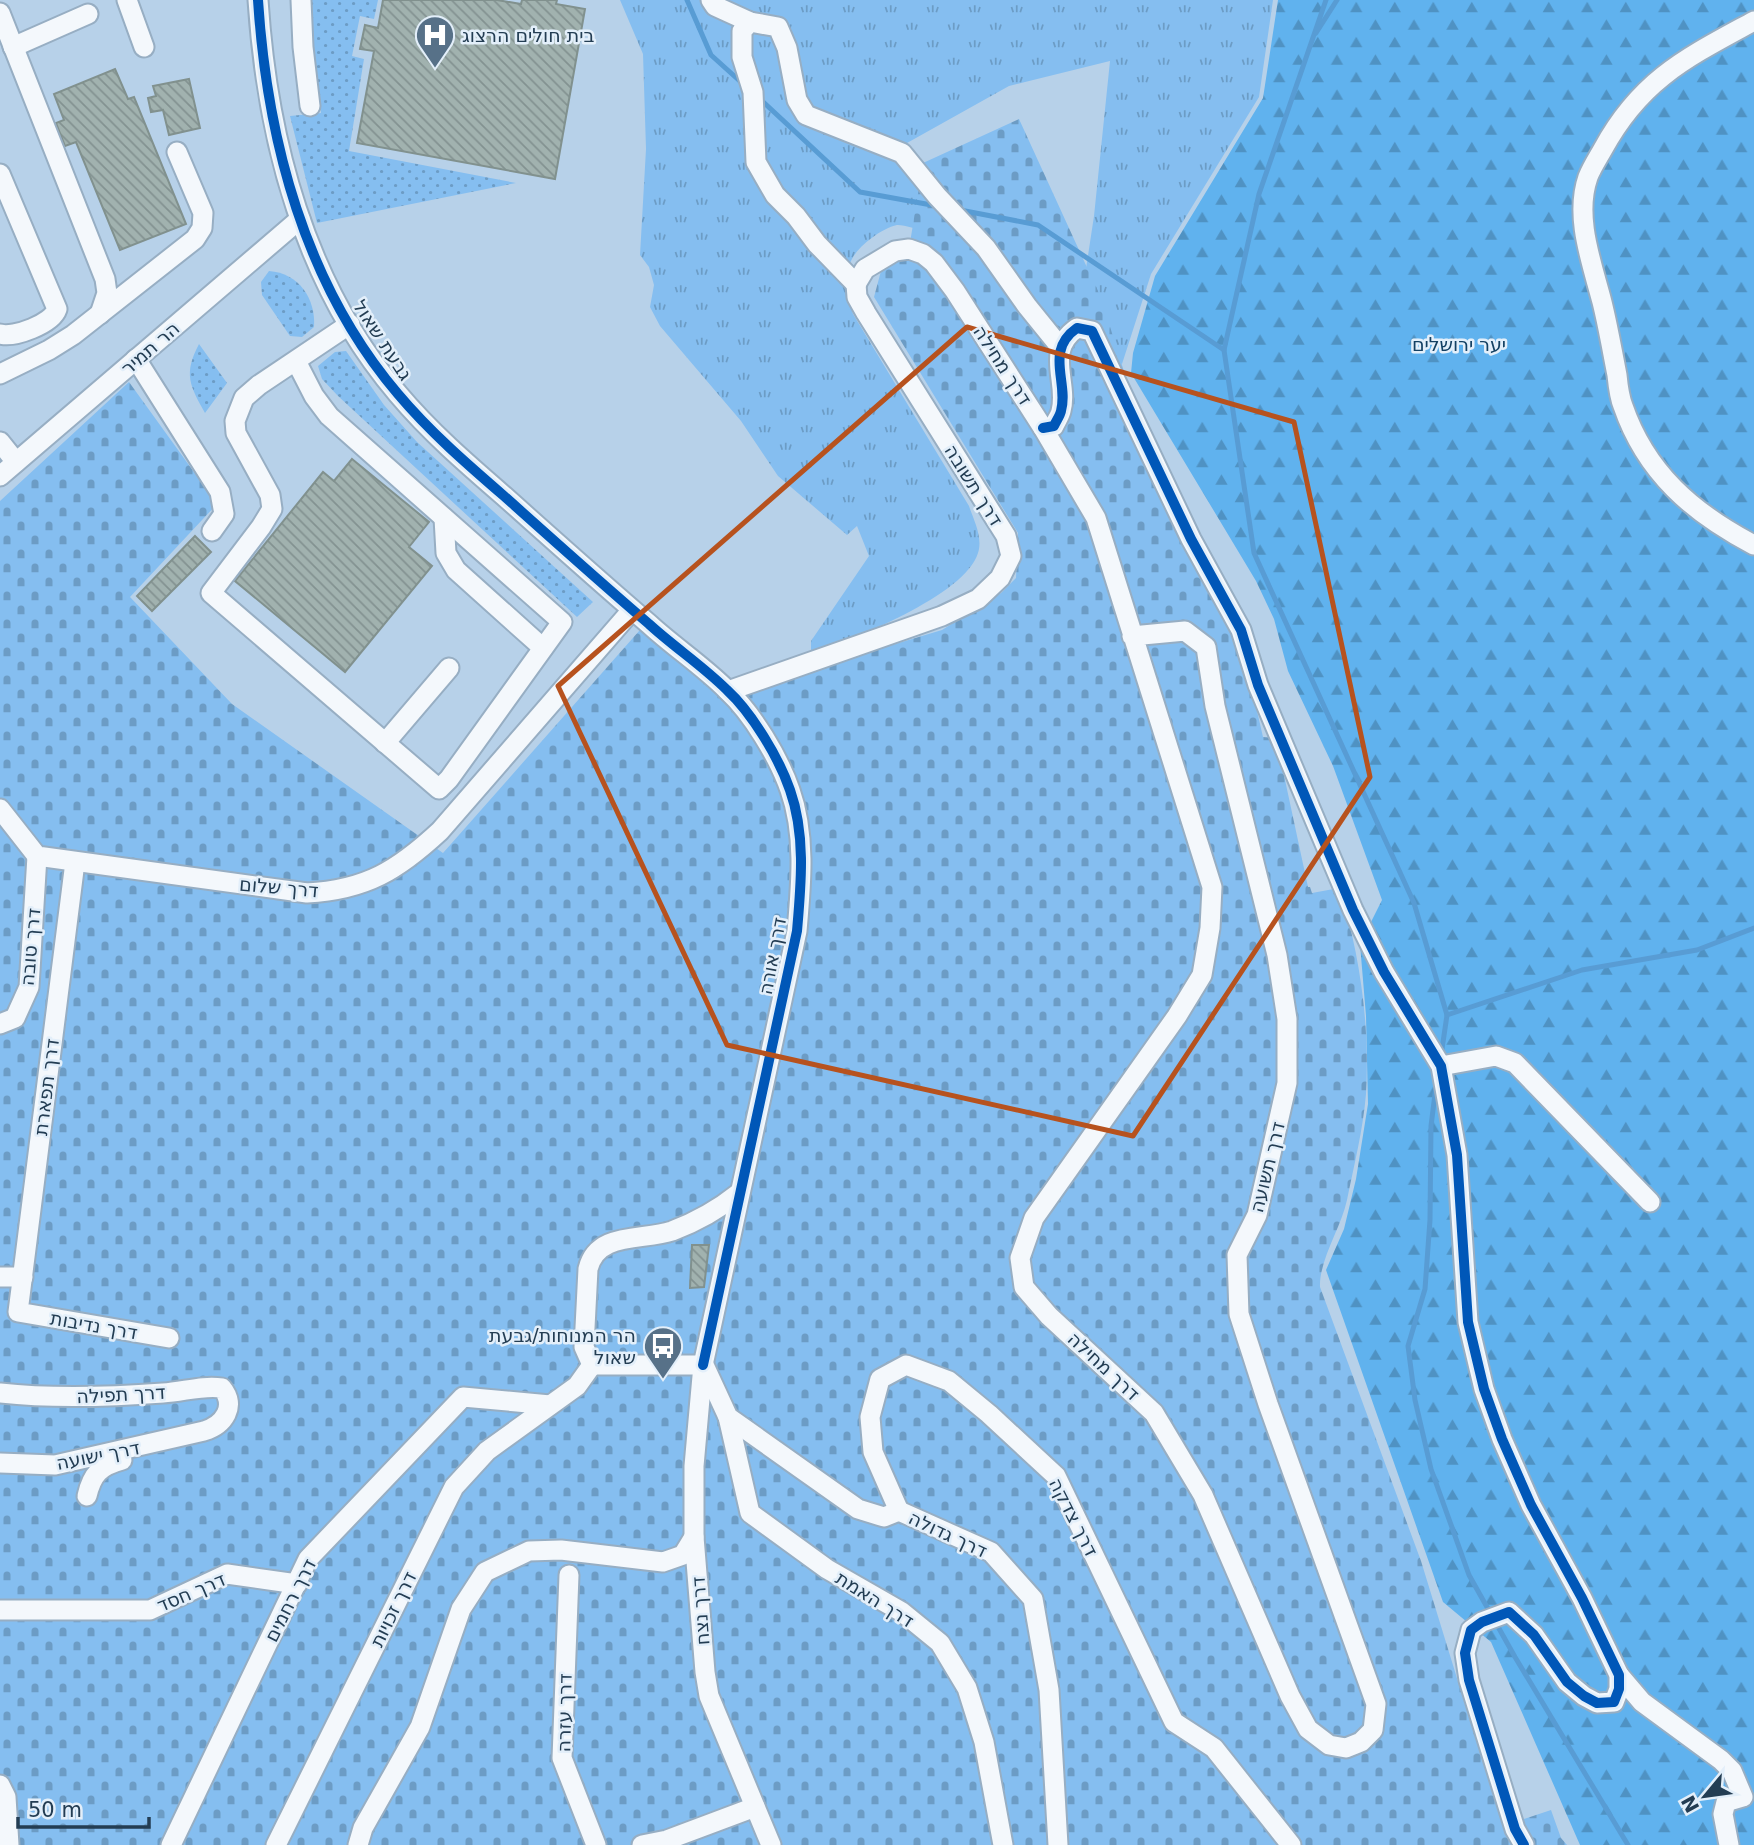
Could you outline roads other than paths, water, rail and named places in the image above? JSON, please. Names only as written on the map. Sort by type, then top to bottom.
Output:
[{"type":"street","points":[[127,0],[144,47]]},
{"type":"street","name":"גבעת שאול","points":[[258,0],[261,43],[278,149],[312,251],[350,324],[397,394],[428,427],[632,610]]},
{"type":"street","points":[[301,0],[310,106]]},
{"type":"street","points":[[711,0],[715,6],[750,22],[778,27],[787,48],[797,100],[806,115],[902,153],[937,196],[986,248],[1061,348]]},
{"type":"street","points":[[0,13],[105,279],[107,293],[100,314]]},
{"type":"street","points":[[13,47],[88,15]]},
{"type":"street","points":[[1754,21],[1677,64],[1645,90],[1618,122],[1588,177],[1584,208],[1586,240],[1607,321],[1622,404],[1638,443],[1676,494],[1727,531],[1754,545]]},
{"type":"street","points":[[750,22],[742,31],[742,57],[753,92],[755,162],[775,195],[856,284]]},
{"type":"street","points":[[0,374],[49,349],[100,314],[195,239],[202,228],[202,213],[177,152]]},
{"type":"street","points":[[0,174],[58,309],[55,316],[46,322],[9,336],[0,334]]},
{"type":"street","name":"הר תמיר","points":[[0,476],[300,219]]},
{"type":"street","name":"דרך מחילה","points":[[856,284],[865,270],[895,251],[909,249],[923,254],[934,263],[955,291],[1043,428],[1096,518],[1212,887],[1210,928],[1202,975],[1177,1016],[1034,1218],[1020,1258],[1024,1287],[1049,1316],[1154,1413],[1203,1495],[1290,1696],[1308,1729],[1329,1745],[1346,1748],[1361,1742]]},
{"type":"street","name":"דרך תשובה","points":[[728,691],[942,616],[978,599],[1000,578],[1011,556],[1006,536],[866,313],[858,297],[856,284]]},
{"type":"street","points":[[296,360],[314,396],[330,416],[562,622],[449,779],[439,789],[211,593],[272,509],[270,495],[236,433],[235,421],[244,398],[296,360],[350,324]]},
{"type":"street","points":[[1043,428],[1054,426],[1062,409],[1061,348],[1066,336],[1077,328],[1092,331],[1191,539],[1241,630],[1264,698],[1353,910],[1384,972],[1441,1066],[1457,1154],[1468,1322],[1476,1360],[1513,1467],[1619,1675],[1642,1702],[1732,1771],[1743,1797],[1726,1802],[1723,1814],[1729,1845]]},
{"type":"street","points":[[136,359],[220,492],[225,514],[212,531]]},
{"type":"street","points":[[0,442],[16,462]]},
{"type":"street","points":[[444,518],[446,553],[456,570],[543,648]]},
{"type":"street","name":"דרך אורה","points":[[632,610],[728,691],[750,718],[775,756],[790,791],[798,829],[801,878],[797,931],[703,1364]]},
{"type":"street","name":"דרך שלום","points":[[37,856],[307,893],[331,892],[359,885],[411,858],[440,831],[632,610]]},
{"type":"street","name":"דרך תשועה","points":[[1132,636],[1185,631],[1206,647],[1214,706],[1277,955],[1287,1019],[1287,1083],[1257,1215],[1237,1255],[1239,1314],[1268,1404],[1376,1704],[1373,1730],[1361,1742]]},
{"type":"street","points":[[385,743],[449,668]]},
{"type":"street","points":[[0,809],[37,856]]},
{"type":"street","name":"דרך טובה","points":[[0,1024],[15,1018],[29,987],[37,856]]},
{"type":"street","name":"דרך תפארת","points":[[18,1312],[75,862]]},
{"type":"street","points":[[1441,1066],[1496,1056],[1516,1063],[1650,1202]]},
{"type":"street","points":[[728,1418],[703,1364],[592,1365],[584,1347],[588,1269],[595,1252],[613,1242],[670,1232],[713,1211],[739,1193]]},
{"type":"street","points":[[0,1277],[23,1277]]},
{"type":"street","name":"דרך נדיבות","points":[[18,1312],[169,1338]]},
{"type":"street","name":"דרך נצח","points":[[703,1364],[694,1466],[694,1537],[705,1672],[709,1696],[771,1845]]},
{"type":"street","name":"דרך זכויות","points":[[276,1845],[454,1486],[487,1451],[577,1386],[592,1365]]},
{"type":"street","name":"דרך צדקה","points":[[899,1511],[873,1452],[870,1417],[880,1379],[906,1365],[949,1381],[1056,1476],[1174,1722],[1214,1748],[1291,1845]]},
{"type":"street","name":"דרך תפילה","points":[[0,1393],[40,1397],[166,1393],[211,1386],[222,1388],[227,1394],[226,1418],[216,1428],[155,1443]]},
{"type":"street","name":"דרך רחמים","points":[[172,1845],[308,1559],[463,1397],[550,1405]]},
{"type":"street","name":"דרך גדולה","points":[[728,1418],[858,1509],[884,1517],[899,1511],[991,1552],[1033,1599],[1049,1690],[1058,1845]]},
{"type":"street","name":"דרך האמת","points":[[728,1418],[750,1513],[827,1569],[902,1612],[940,1643],[967,1688],[985,1742],[1003,1845]]},
{"type":"street","points":[[87,1496],[90,1480],[100,1468],[150,1452],[155,1443]]},
{"type":"street","name":"דרך ישועה","points":[[0,1463],[55,1465],[155,1443]]},
{"type":"street","points":[[358,1845],[363,1828],[420,1727],[461,1609],[485,1572],[529,1551],[561,1550],[663,1562],[683,1555],[694,1537]]},
{"type":"street","name":"דרך חסד","points":[[0,1610],[150,1610],[227,1574],[296,1584]]},
{"type":"street","name":"דרך עזרה","points":[[569,1575],[562,1758],[596,1845]]},
{"type":"street","points":[[1524,1845],[1515,1829],[1469,1680],[1465,1653],[1471,1630],[1482,1622],[1509,1612],[1534,1635],[1567,1682],[1597,1703],[1614,1702],[1619,1689],[1619,1675]]},
{"type":"street","points":[[0,1785],[6,1797],[9,1845]]},
{"type":"street","points":[[642,1845],[667,1840],[755,1807]]},
{"type":"waterway","points":[[687,0],[711,55],[742,83]]},
{"type":"waterway","points":[[1326,0],[1259,194],[1224,350],[1254,553],[1414,903],[1447,1015],[1441,1056]]},
{"type":"waterway","points":[[1316,33],[1337,0]]},
{"type":"waterway","points":[[760,99],[860,192],[937,206]]},
{"type":"waterway","points":[[960,210],[1038,225],[1224,350]]},
{"type":"waterway","points":[[1447,1015],[1582,970],[1697,950],[1754,928]]},
{"type":"waterway","points":[[1436,1086],[1431,1126],[1430,1220],[1425,1289],[1408,1346],[1415,1400],[1431,1469],[1469,1575],[1628,1845]]},
{"type":"place","name":"בית חולים הרצוג","points":[[435,69]]},
{"type":"place","name":"הר המנוחות/גבעת שאול","points":[[663,1380]]},
{"type":"park label","name":"יער ירושלים","points":[[1459,344]]}]
